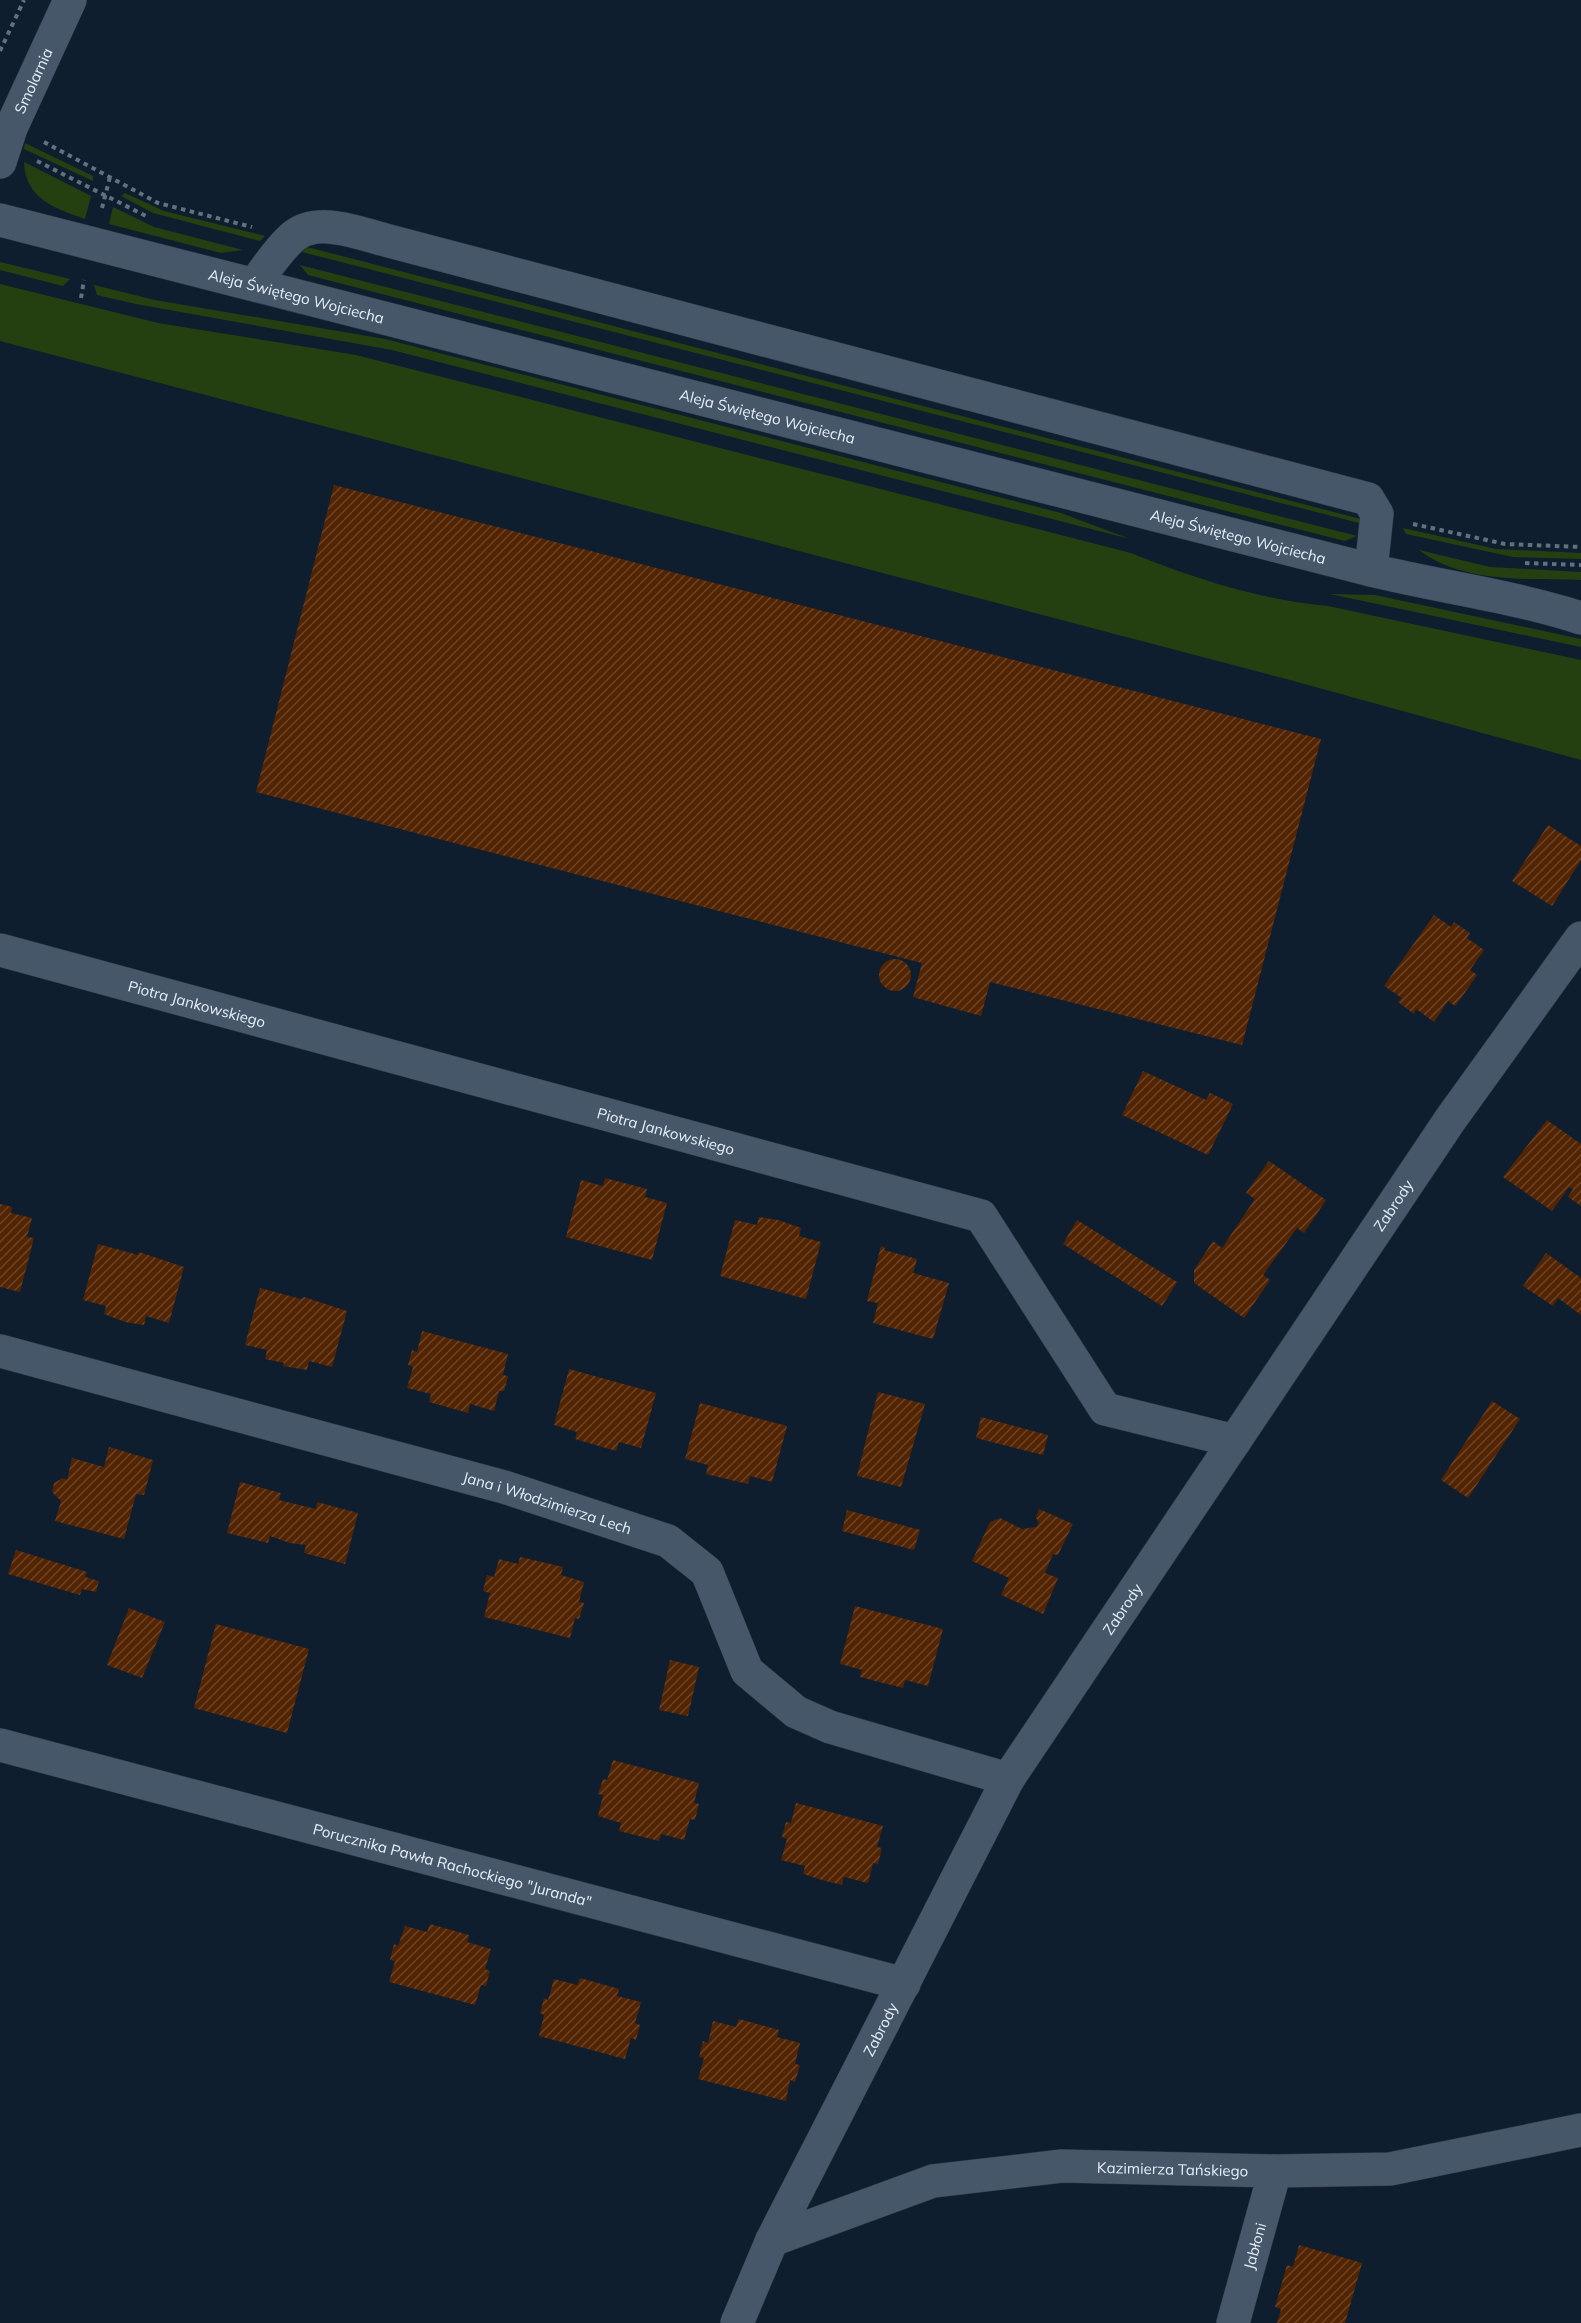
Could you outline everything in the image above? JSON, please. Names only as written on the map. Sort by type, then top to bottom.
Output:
[{"type":"street","name":"Smolarnia","points":[[0,162],[11,128],[70,0]]},
{"type":"street","name":"Aleja Świętego Wojciecha","points":[[0,220],[116,252],[255,283],[1371,570],[1456,590],[1536,604],[1581,618]]},
{"type":"street","points":[[255,283],[292,237],[305,229],[337,228],[378,238],[1368,499],[1377,514],[1371,570]]},
{"type":"street","name":"Aleja Świętego Wojciecha","points":[[1536,604],[1581,602]]},
{"type":"street","name":"Zabrody","points":[[737,2323],[772,2240],[1008,1779],[1450,1120],[1581,938]]},
{"type":"street","name":"Piotra Jankowskiego","points":[[0,950],[981,1216],[1105,1409],[1234,1441]]},
{"type":"street","name":"Jana i Włodzimierza Lech","points":[[0,1351],[504,1487],[668,1541],[707,1572],[747,1671],[796,1712],[830,1727],[1008,1779]]},
{"type":"street","name":"Porucznika Pawła Rachockiego \"Juranda\"","points":[[0,1745],[904,1984]]},
{"type":"street","name":"Kazimierza Tańskiego","points":[[772,2240],[933,2181],[1062,2166],[1275,2171],[1390,2169],[1581,2130]]},
{"type":"street","name":"Jabłoni","points":[[1233,2323],[1275,2171]]},
{"type":"path","points":[[0,51],[24,0]]},
{"type":"green space","points":[[25,143],[93,176],[93,181],[24,149]]},
{"type":"green space","points":[[24,162],[91,196],[85,219],[53,206],[36,194],[26,175]]},
{"type":"green space","points":[[125,193],[164,211],[265,236],[260,241],[153,213],[121,196]]},
{"type":"green space","points":[[113,207],[154,227],[243,250],[221,253],[109,224]]},
{"type":"green space","points":[[307,247],[1361,519],[1363,524],[302,252]]},
{"type":"green space","points":[[0,262],[70,279],[63,286],[0,270]]},
{"type":"green space","points":[[300,265],[1357,536],[1345,541],[1215,508],[308,275]]},
{"type":"green space","points":[[0,284],[158,323],[356,355],[1131,553],[1227,587],[1581,660],[1581,760],[1290,680],[0,341]]},
{"type":"green space","points":[[94,285],[155,300],[385,339],[1061,513],[1130,539],[392,350],[97,295]]},
{"type":"green space","points":[[1403,528],[1496,549],[1581,553],[1581,559],[1513,557],[1406,534]]},
{"type":"green space","points":[[1419,550],[1490,567],[1581,572],[1581,580],[1518,579],[1476,574],[1436,561]]},
{"type":"green space","points":[[1330,594],[1375,595],[1581,639],[1581,647]]},
{"type":"building","points":[[334,485],[1321,739],[1242,1045],[990,982],[981,1016],[913,997],[922,963],[256,792]]},
{"type":"building","points":[[1548,825],[1581,846],[1581,860],[1552,906],[1512,881]]},
{"type":"building","points":[[1434,915],[1451,927],[1454,922],[1470,933],[1467,938],[1484,950],[1470,970],[1477,975],[1466,991],[1455,1006],[1448,1001],[1434,1022],[1416,1009],[1414,1014],[1398,1002],[1402,998],[1384,986]]},
{"type":"building","points":[[895,959],[907,963],[911,975],[907,987],[895,991],[883,987],[879,975],[883,963]]},
{"type":"building","points":[[1143,1071],[1206,1100],[1210,1093],[1233,1104],[1208,1155],[1122,1115]]},
{"type":"building","points":[[1547,1120],[1581,1144],[1581,1206],[1568,1197],[1573,1189],[1569,1187],[1552,1211],[1503,1177]]},
{"type":"building","points":[[1269,1161],[1326,1200],[1304,1233],[1297,1228],[1263,1275],[1270,1280],[1244,1318],[1194,1283],[1194,1270],[1213,1241],[1222,1248],[1255,1199],[1246,1193]]},
{"type":"building","points":[[605,1178],[647,1189],[645,1197],[667,1203],[652,1260],[566,1237],[581,1180],[603,1186]]},
{"type":"building","points":[[0,1204],[12,1207],[11,1213],[32,1218],[27,1237],[34,1238],[20,1292],[0,1287]]},
{"type":"building","points":[[759,1217],[778,1220],[801,1228],[799,1236],[821,1242],[806,1299],[720,1276],[735,1220],[757,1225]]},
{"type":"building","points":[[1077,1220],[1177,1282],[1162,1306],[1063,1244]]},
{"type":"building","points":[[98,1244],[138,1255],[139,1252],[184,1267],[169,1323],[146,1316],[144,1325],[125,1322],[104,1314],[106,1306],[83,1300]]},
{"type":"building","points":[[881,1246],[885,1248],[884,1250],[917,1259],[913,1273],[949,1283],[933,1339],[873,1323],[878,1303],[867,1301]]},
{"type":"building","points":[[1546,1253],[1581,1278],[1581,1315],[1558,1298],[1553,1306],[1523,1286]]},
{"type":"building","points":[[260,1288],[301,1299],[304,1297],[347,1311],[332,1367],[309,1361],[307,1370],[283,1366],[284,1363],[265,1359],[267,1350],[245,1345]]},
{"type":"building","points":[[422,1331],[508,1354],[503,1375],[508,1376],[504,1391],[499,1391],[494,1411],[470,1404],[468,1413],[429,1402],[431,1394],[407,1388],[413,1367],[408,1365],[412,1350],[417,1352]]},
{"type":"building","points":[[569,1369],[656,1393],[641,1448],[619,1442],[616,1451],[575,1439],[577,1432],[554,1425]]},
{"type":"building","points":[[878,1392],[925,1404],[901,1487],[857,1476]]},
{"type":"building","points":[[1492,1401],[1520,1419],[1468,1498],[1441,1480]]},
{"type":"building","points":[[700,1403],[787,1426],[772,1482],[750,1476],[748,1484],[706,1474],[708,1465],[685,1459]]},
{"type":"building","points":[[981,1417],[1048,1435],[1043,1455],[976,1438]]},
{"type":"building","points":[[109,1447],[153,1460],[144,1495],[136,1494],[124,1539],[55,1521],[61,1501],[52,1492],[54,1483],[63,1478],[67,1480],[72,1458],[104,1467]]},
{"type":"building","points":[[240,1482],[281,1493],[279,1500],[316,1509],[317,1502],[358,1513],[345,1564],[304,1553],[306,1545],[290,1543],[270,1536],[268,1543],[227,1533]]},
{"type":"building","points":[[1039,1509],[1073,1524],[1058,1555],[1053,1554],[1045,1573],[1058,1578],[1043,1614],[1001,1595],[1009,1578],[972,1561],[990,1522],[1000,1518],[1022,1529],[1036,1527],[1039,1523],[1036,1518]]},
{"type":"building","points":[[847,1510],[920,1530],[914,1550],[842,1531]]},
{"type":"building","points":[[16,1550],[87,1572],[85,1577],[99,1581],[96,1592],[82,1589],[80,1595],[8,1574]]},
{"type":"building","points":[[520,1557],[563,1567],[561,1575],[584,1582],[579,1602],[584,1603],[579,1619],[575,1618],[570,1638],[484,1617],[490,1593],[483,1591],[487,1575],[494,1577],[499,1559],[518,1564]]},
{"type":"building","points":[[855,1606],[943,1629],[928,1686],[905,1680],[903,1688],[860,1677],[862,1670],[840,1664]]},
{"type":"building","points":[[129,1608],[165,1622],[142,1678],[107,1665]]},
{"type":"building","points":[[216,1624],[309,1649],[287,1733],[194,1708]]},
{"type":"building","points":[[670,1660],[699,1667],[688,1716],[659,1710]]},
{"type":"building","points":[[613,1760],[699,1783],[694,1803],[699,1804],[695,1820],[690,1819],[684,1840],[661,1834],[659,1841],[619,1831],[621,1823],[598,1816],[603,1795],[598,1794],[603,1779],[607,1780]]},
{"type":"building","points":[[796,1803],[883,1826],[877,1847],[882,1848],[878,1864],[873,1863],[868,1883],[844,1877],[842,1885],[822,1880],[803,1874],[805,1866],[781,1860],[787,1839],[782,1837],[786,1822],[791,1823]]},
{"type":"building","points":[[430,1924],[469,1935],[467,1942],[491,1949],[485,1969],[490,1971],[486,1986],[481,1985],[475,2005],[389,1982],[395,1961],[390,1960],[394,1944],[398,1946],[405,1926],[427,1932]]},
{"type":"building","points":[[580,1978],[619,1989],[617,1996],[641,2002],[635,2023],[640,2025],[636,2040],[631,2038],[625,2059],[539,2036],[544,2015],[540,2013],[544,1998],[548,2000],[554,1979],[577,1985]]},
{"type":"building","points":[[739,2019],[779,2030],[777,2037],[800,2043],[795,2064],[800,2065],[795,2082],[790,2080],[786,2101],[698,2079],[704,2058],[699,2057],[703,2041],[708,2043],[713,2021],[736,2027]]},
{"type":"building","points":[[1299,2245],[1362,2263],[1345,2323],[1277,2323],[1281,2309],[1275,2307],[1287,2265],[1293,2267]]}]
